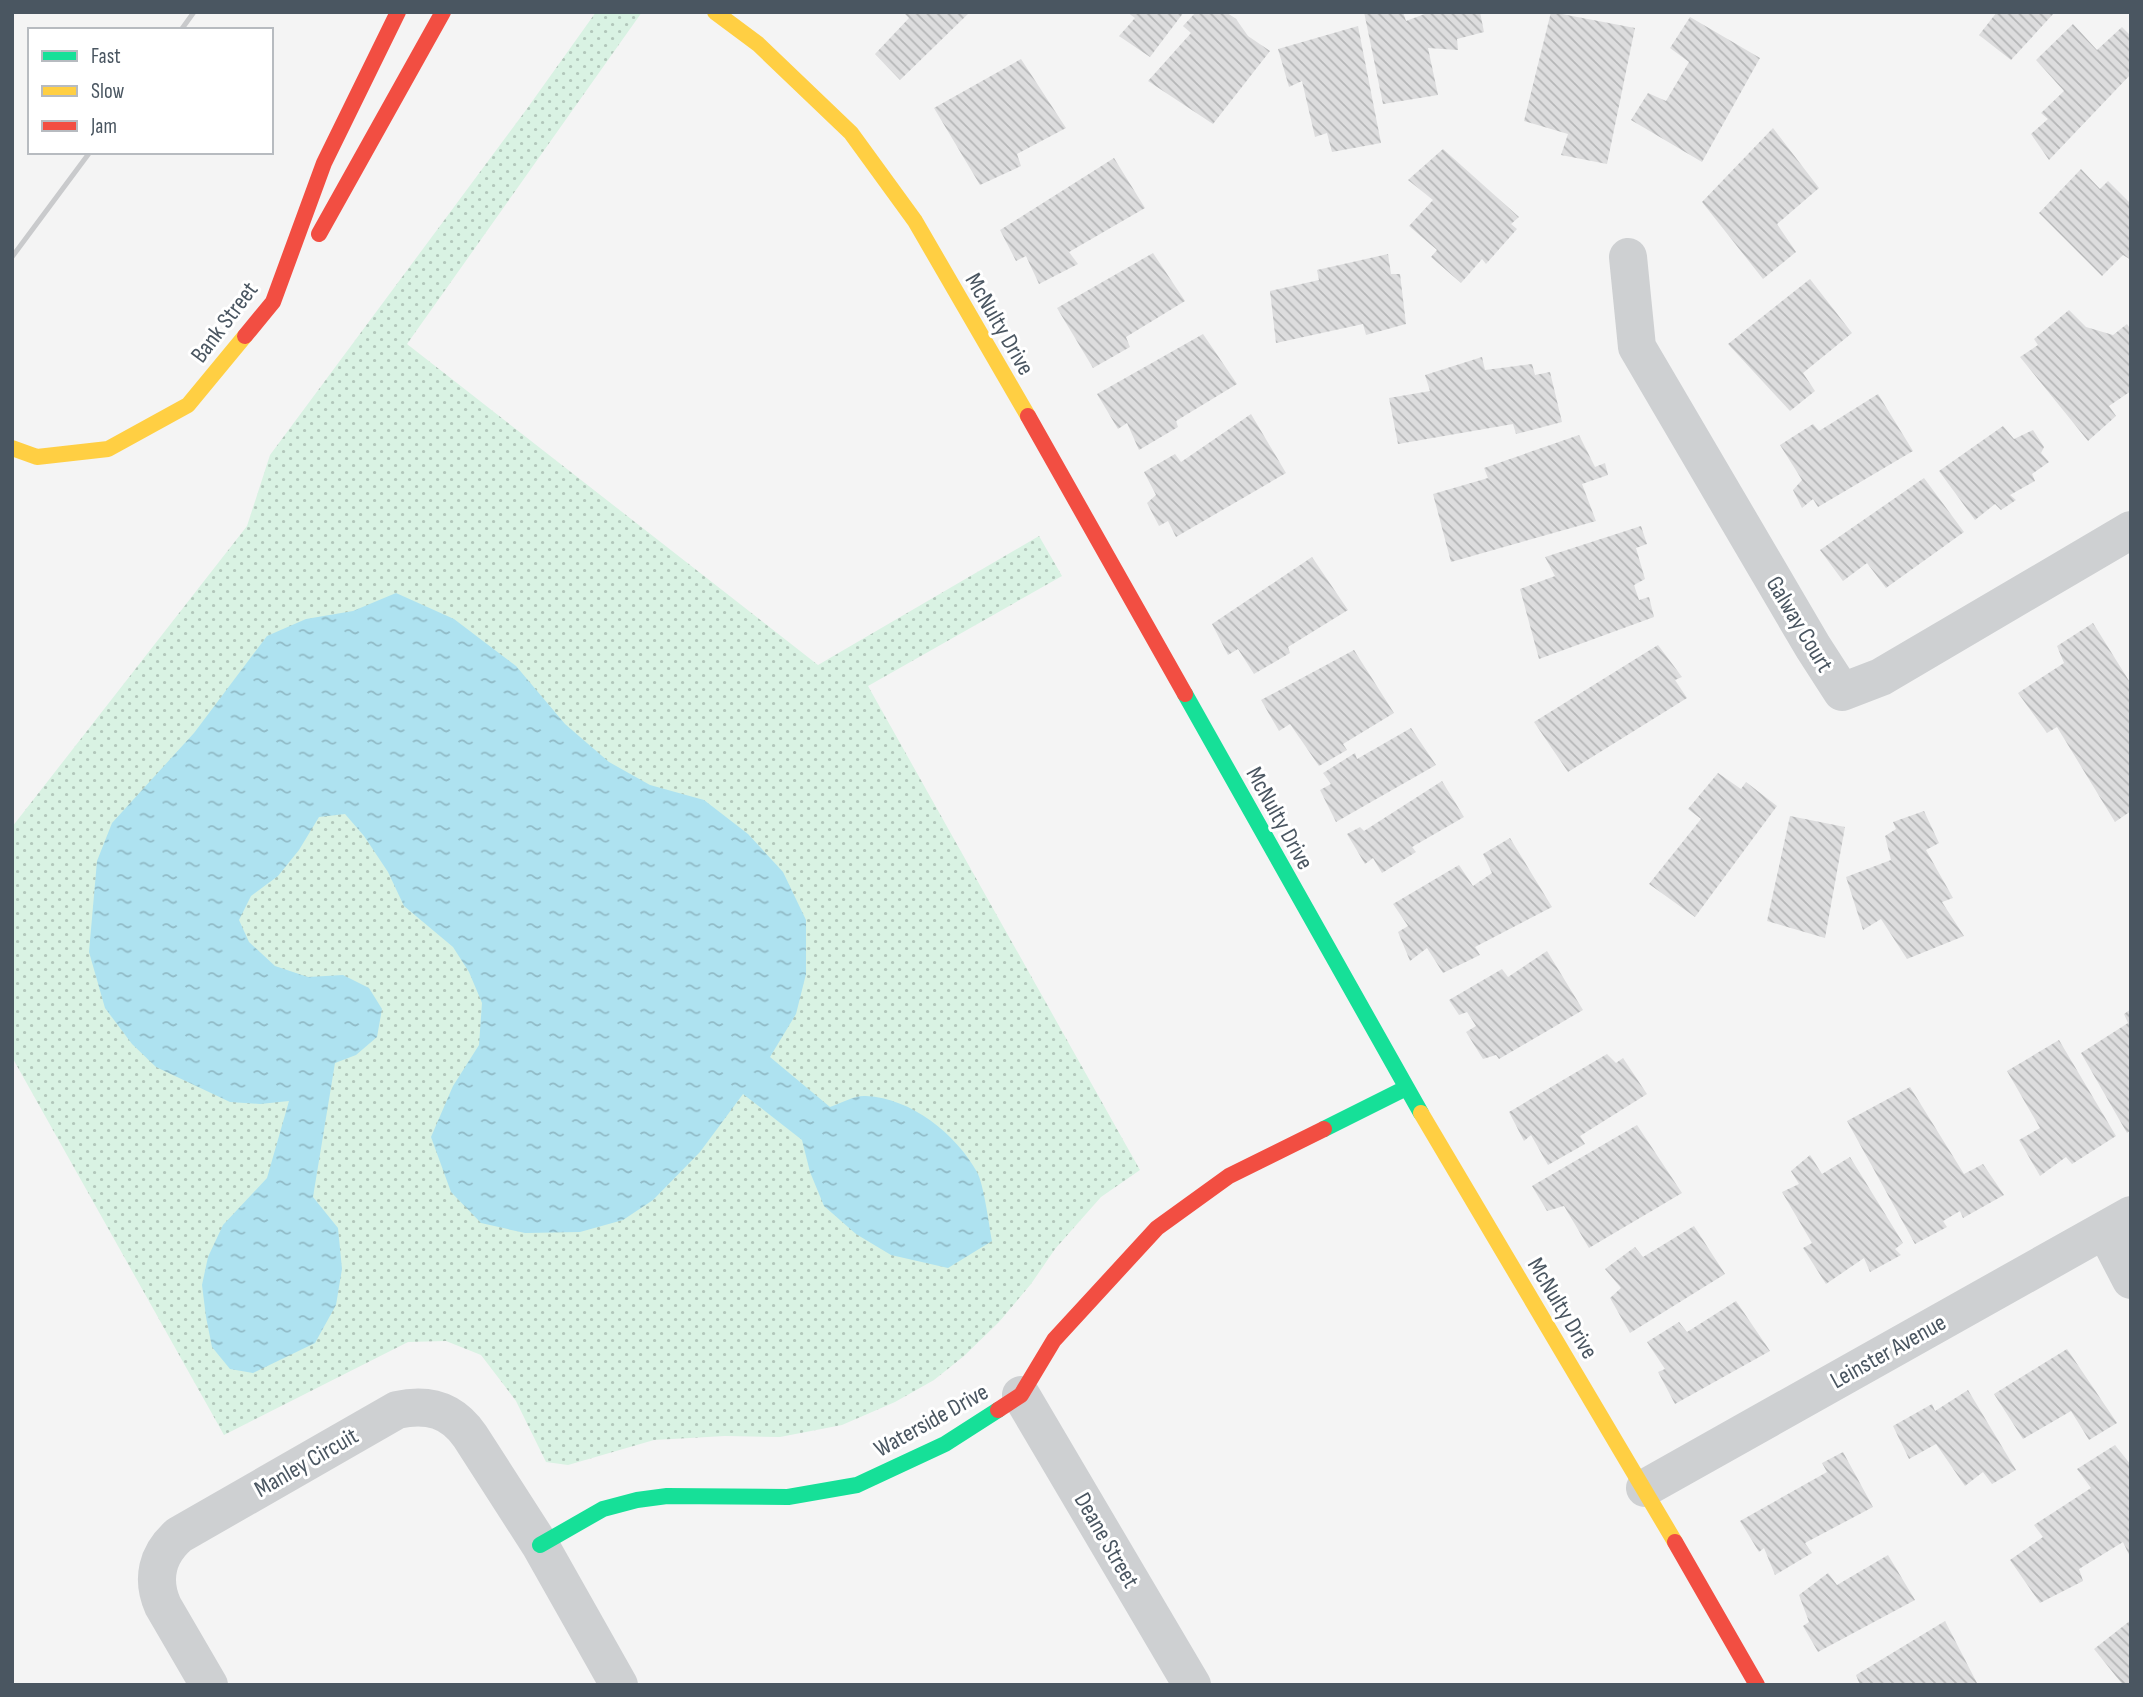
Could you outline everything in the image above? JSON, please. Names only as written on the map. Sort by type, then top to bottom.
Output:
[{"type":"street","name":"Bank Street","points":[[12,448],[37,457],[108,449],[188,405],[273,302],[324,163],[398,12]]},
{"type":"street","points":[[273,302],[297,275],[443,12]]},
{"type":"street","name":"McNulty Drive","points":[[715,12],[758,44],[851,133],[915,221],[1054,461],[1406,1088],[1645,1488],[1757,1685]]},
{"type":"street","name":"Galway Court","points":[[1628,257],[1637,347],[1842,692],[1881,677],[2131,530]]},
{"type":"street","name":"Waterside Drive","points":[[540,1545],[603,1509],[637,1500],[667,1496],[788,1497],[857,1485],[945,1444],[1021,1395],[1054,1340],[1157,1228],[1229,1175],[1406,1088]]},
{"type":"street","points":[[2118,1222],[2131,1280]]},
{"type":"street","name":"Leinster Avenue","points":[[1645,1488],[2118,1222]]},
{"type":"street","name":"Deane Street","points":[[1021,1395],[1192,1685]]},
{"type":"street","name":"Manley Circuit","points":[[209,1685],[158,1594],[157,1567],[169,1543],[397,1410],[411,1406],[440,1410],[462,1425],[540,1545],[619,1685]]},
{"type":"green space","points":[[596,12],[642,12],[407,344],[818,665],[1039,536],[1062,576],[868,686],[1140,1170],[1101,1197],[1055,1249],[1031,1284],[999,1322],[964,1356],[934,1380],[895,1402],[842,1425],[780,1437],[725,1436],[654,1440],[568,1465],[546,1462],[516,1401],[481,1355],[446,1341],[408,1342],[224,1435],[12,1057],[12,827],[247,526],[270,455]]},
{"type":"water","points":[[396,593],[454,619],[516,666],[565,724],[609,762],[650,785],[704,800],[748,834],[783,872],[806,920],[806,974],[796,1014],[770,1057],[830,1107],[857,1097],[883,1098],[899,1103],[931,1120],[957,1144],[977,1172],[992,1241],[948,1268],[891,1255],[856,1234],[824,1206],[810,1172],[802,1140],[743,1094],[700,1152],[653,1200],[623,1220],[580,1232],[525,1233],[481,1223],[451,1192],[431,1137],[453,1086],[479,1045],[482,1003],[469,972],[453,947],[404,906],[388,872],[364,836],[345,814],[319,817],[299,850],[278,876],[251,896],[239,920],[249,942],[275,966],[308,977],[343,975],[369,988],[382,1009],[377,1037],[356,1055],[335,1063],[313,1197],[338,1228],[342,1269],[336,1305],[315,1343],[253,1373],[230,1369],[212,1347],[206,1317],[202,1285],[208,1257],[223,1225],[267,1178],[289,1101],[260,1104],[230,1102],[156,1067],[132,1044],[105,1008],[89,952],[97,861],[112,823],[194,733],[267,636],[306,619],[353,611]]},
{"type":"building","points":[[903,12],[970,12],[900,80],[875,54],[909,18]]},
{"type":"building","points":[[1127,12],[1184,12],[1150,57],[1119,36],[1135,18]]},
{"type":"building","points":[[1196,12],[1226,12],[1236,19],[1248,36],[1270,51],[1213,124],[1148,81],[1191,33],[1183,26]]},
{"type":"building","points":[[1364,12],[1403,12],[1406,21],[1430,12],[1480,12],[1484,32],[1457,39],[1458,50],[1428,48],[1438,95],[1383,104]]},
{"type":"building","points":[[1551,12],[1635,28],[1607,164],[1561,155],[1568,134],[1524,121]]},
{"type":"building","points":[[1997,12],[2055,12],[2011,60],[1979,35]]},
{"type":"building","points":[[1690,17],[1760,58],[1702,162],[1631,120],[1648,93],[1666,101],[1689,62],[1670,48]]},
{"type":"building","points":[[2073,24],[2097,50],[2122,27],[2131,36],[2131,74],[2049,160],[2031,134],[2048,119],[2041,113],[2064,91],[2036,60]]},
{"type":"building","points":[[1358,26],[1381,143],[1332,152],[1327,133],[1315,137],[1302,81],[1289,87],[1278,49]]},
{"type":"building","points":[[1021,59],[1066,128],[1017,154],[1021,166],[980,185],[934,108]]},
{"type":"building","points":[[1773,128],[1819,188],[1777,224],[1796,252],[1763,279],[1702,202]]},
{"type":"building","points":[[1443,149],[1519,217],[1511,224],[1517,229],[1486,264],[1482,259],[1461,283],[1431,257],[1437,250],[1409,226],[1433,200],[1408,180]]},
{"type":"building","points":[[1114,158],[1145,208],[1069,252],[1078,264],[1039,284],[1026,256],[1016,261],[1000,230]]},
{"type":"building","points":[[2081,169],[2100,189],[2108,181],[2131,204],[2131,260],[2123,255],[2102,276],[2039,213]]},
{"type":"building","points":[[1153,253],[1185,301],[1126,337],[1130,347],[1093,368],[1057,308]]},
{"type":"building","points":[[1388,254],[1391,274],[1400,274],[1406,324],[1366,335],[1363,324],[1276,343],[1270,291],[1319,280],[1317,270]]},
{"type":"building","points":[[1810,279],[1852,333],[1803,373],[1815,391],[1790,411],[1728,344]]},
{"type":"building","points":[[2069,310],[2086,327],[2113,335],[2127,324],[2131,330],[2131,391],[2109,406],[2116,416],[2088,441],[2020,357],[2038,345],[2034,339]]},
{"type":"building","points":[[1203,334],[1237,384],[1176,421],[1178,427],[1139,450],[1127,423],[1118,429],[1097,394]]},
{"type":"building","points":[[1482,357],[1485,370],[1532,364],[1535,375],[1550,372],[1562,422],[1516,434],[1513,424],[1398,444],[1389,398],[1430,391],[1425,375]]},
{"type":"building","points":[[1878,394],[1913,451],[1818,507],[1813,499],[1802,508],[1793,490],[1802,480],[1780,445],[1813,424],[1819,431]]},
{"type":"building","points":[[1251,414],[1286,473],[1176,537],[1168,521],[1159,526],[1147,503],[1156,495],[1144,472],[1175,454],[1181,462]]},
{"type":"building","points":[[2003,426],[2014,439],[2033,430],[2044,447],[2041,453],[2049,462],[2032,474],[2035,481],[2010,495],[2016,500],[2001,510],[1995,504],[1975,520],[1939,471]]},
{"type":"building","points":[[1579,435],[1595,467],[1605,463],[1608,475],[1582,484],[1596,521],[1451,562],[1433,494],[1488,478],[1484,468]]},
{"type":"building","points":[[1924,478],[1964,532],[1886,588],[1867,563],[1843,581],[1820,550]]},
{"type":"building","points":[[1641,526],[1647,544],[1636,548],[1645,579],[1634,585],[1639,600],[1649,597],[1654,617],[1539,659],[1520,589],[1555,576],[1545,557]]},
{"type":"building","points":[[1312,557],[1348,610],[1288,647],[1290,653],[1254,674],[1238,649],[1228,655],[1212,624]]},
{"type":"building","points":[[2093,623],[2131,684],[2131,811],[2115,822],[2057,727],[2047,733],[2018,693],[2064,663],[2057,646]]},
{"type":"building","points":[[1658,645],[1682,677],[1675,680],[1687,698],[1568,772],[1534,722]]},
{"type":"building","points":[[1354,650],[1394,713],[1343,744],[1347,750],[1319,766],[1290,724],[1279,731],[1261,700]]},
{"type":"building","points":[[1411,728],[1436,765],[1336,822],[1320,790],[1331,784],[1323,773],[1355,753],[1357,759]]},
{"type":"building","points":[[1718,773],[1741,789],[1746,782],[1777,806],[1695,917],[1649,884],[1701,819],[1688,809]]},
{"type":"building","points":[[1442,781],[1464,817],[1412,847],[1416,852],[1382,873],[1373,858],[1365,864],[1347,834],[1360,827],[1364,831]]},
{"type":"building","points":[[1924,811],[1939,843],[1926,850],[1953,898],[1942,902],[1964,936],[1907,959],[1881,919],[1863,930],[1846,877],[1891,860],[1885,836],[1896,829],[1893,822]]},
{"type":"building","points":[[1790,816],[1845,827],[1825,938],[1767,921]]},
{"type":"building","points":[[1510,838],[1552,907],[1475,947],[1480,955],[1443,973],[1427,948],[1410,961],[1398,932],[1408,926],[1393,904],[1459,865],[1473,886],[1492,873],[1483,854]]},
{"type":"building","points":[[1547,951],[1583,1010],[1499,1059],[1496,1055],[1483,1059],[1466,1032],[1476,1026],[1467,1012],[1459,1015],[1449,1000],[1502,969],[1508,977]]},
{"type":"building","points":[[2131,1009],[2131,1130],[2127,1133],[2081,1053],[2128,1023],[2124,1014]]},
{"type":"building","points":[[2059,1040],[2116,1136],[2072,1164],[2066,1157],[2040,1176],[2019,1140],[2040,1128],[2007,1071]]},
{"type":"building","points":[[1607,1054],[1616,1063],[1623,1058],[1647,1094],[1580,1136],[1585,1144],[1548,1165],[1531,1135],[1524,1141],[1509,1112]]},
{"type":"building","points":[[1910,1087],[1964,1174],[1983,1164],[2004,1195],[1963,1218],[1960,1211],[1943,1221],[1947,1227],[1915,1244],[1847,1121]]},
{"type":"building","points":[[1637,1125],[1682,1193],[1589,1248],[1564,1206],[1547,1211],[1532,1186]]},
{"type":"building","points":[[1810,1155],[1822,1174],[1850,1157],[1903,1243],[1895,1249],[1901,1255],[1870,1272],[1864,1258],[1826,1284],[1803,1248],[1812,1243],[1782,1192],[1799,1184],[1791,1171]]},
{"type":"building","points":[[1694,1226],[1725,1274],[1630,1333],[1610,1298],[1621,1288],[1605,1269],[1635,1247],[1643,1257]]},
{"type":"building","points":[[1736,1301],[1770,1351],[1675,1404],[1658,1372],[1665,1369],[1647,1342],[1679,1322],[1687,1332]]},
{"type":"building","points":[[2067,1349],[2117,1423],[2089,1440],[2071,1411],[2023,1439],[1994,1394]]},
{"type":"building","points":[[1968,1390],[2016,1470],[1992,1484],[1983,1472],[1965,1486],[1936,1444],[1909,1459],[1893,1426],[1932,1404],[1935,1411]]},
{"type":"building","points":[[2115,1445],[2131,1465],[2131,1559],[2123,1542],[2079,1569],[2083,1581],[2040,1603],[2010,1560],[2043,1537],[2034,1525],[2091,1488],[2077,1469]]},
{"type":"building","points":[[1843,1452],[1873,1507],[1805,1543],[1812,1553],[1775,1575],[1764,1548],[1759,1552],[1740,1521],[1827,1472],[1822,1463]]},
{"type":"building","points":[[1888,1555],[1915,1600],[1818,1652],[1803,1626],[1809,1622],[1799,1595],[1828,1573],[1837,1585]]},
{"type":"building","points":[[2131,1620],[2131,1685],[2123,1685],[2094,1649]]},
{"type":"building","points":[[1945,1621],[1978,1685],[1860,1685],[1856,1675]]},
{"type":"railway","points":[[182,28],[194,12]]},
{"type":"railway","points":[[12,257],[89,154]]},
{"type":"traffic: fast","points":[[1185,694],[1421,1113]]},
{"type":"traffic: fast","points":[[1324,1129],[1406,1088]]},
{"type":"traffic: fast","points":[[540,1545],[603,1509],[637,1500],[667,1496],[788,1497],[857,1485],[945,1444],[998,1410]]},
{"type":"traffic: slow","points":[[715,12],[758,44],[851,133],[915,221],[1028,416]]},
{"type":"traffic: slow","points":[[12,448],[37,457],[108,449],[188,405],[245,336]]},
{"type":"traffic: slow","points":[[1421,1113],[1675,1542]]},
{"type":"traffic: jam","points":[[245,336],[273,302],[324,163],[398,12]]},
{"type":"traffic: jam","points":[[319,234],[443,12]]},
{"type":"traffic: jam","points":[[1028,416],[1185,694]]},
{"type":"traffic: jam","points":[[998,1410],[1021,1395],[1054,1340],[1157,1228],[1229,1176],[1324,1129]]},
{"type":"traffic: jam","points":[[1675,1542],[1757,1685]]}]
